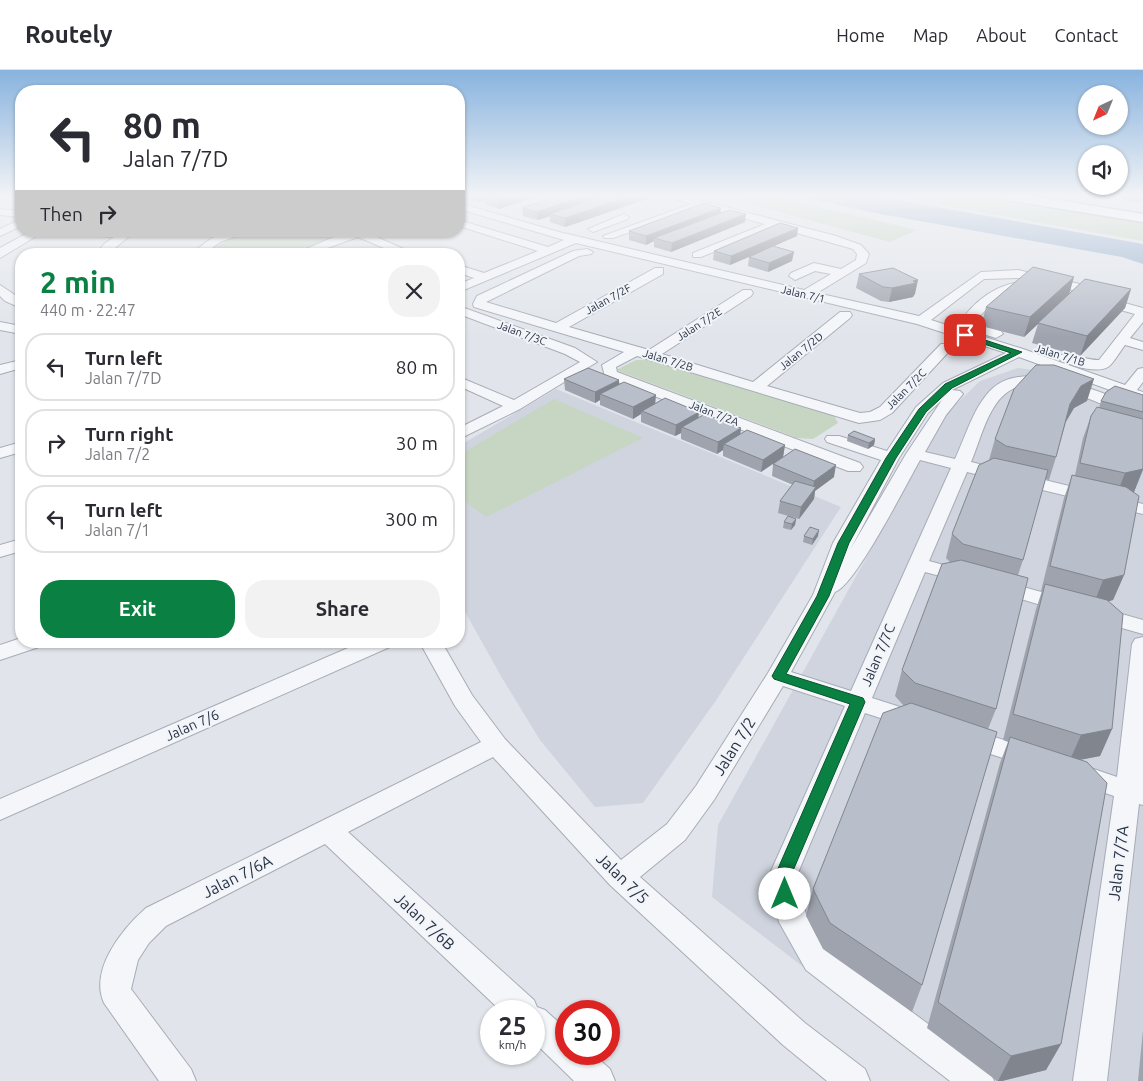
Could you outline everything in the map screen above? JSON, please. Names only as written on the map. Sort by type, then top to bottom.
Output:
[{"type":"street","points":[[0,255],[4,250],[17,243]]},
{"type":"street","points":[[315,248],[327,243]]},
{"type":"street","points":[[382,243],[394,248]]},
{"type":"street","points":[[524,243],[546,250]]},
{"type":"street","points":[[465,285],[565,243]]},
{"type":"street","name":"Jalan 7/1","points":[[588,243],[921,321],[1018,352],[1143,397]]},
{"type":"street","points":[[697,255],[726,243]]},
{"type":"street","points":[[805,294],[862,261],[863,254],[857,248],[845,243]]},
{"type":"street","name":"Jalan 7/2B","points":[[587,252],[577,253],[478,302],[484,306],[859,418]]},
{"type":"street","points":[[795,276],[814,267],[844,273]]},
{"type":"street","points":[[465,271],[484,277]]},
{"type":"street","name":"Jalan 7/2F","points":[[557,328],[659,271]]},
{"type":"street","points":[[921,321],[981,276],[1018,274],[1143,302]]},
{"type":"street","name":"Jalan 7/1B","points":[[1021,283],[1143,313],[1103,364],[1083,364],[975,326],[971,323],[970,318],[987,303],[1007,287],[1021,283]]},
{"type":"street","points":[[0,289],[15,301]]},
{"type":"street","name":"Jalan 7/2E","points":[[644,353],[747,293]]},
{"type":"street","points":[[956,295],[987,303]]},
{"type":"street","name":"Jalan 7/3C","points":[[465,312],[584,358],[590,362],[515,406]]},
{"type":"street","name":"Jalan 7/2D","points":[[756,387],[846,316]]},
{"type":"street","points":[[0,326],[15,329]]},
{"type":"street","points":[[1121,340],[1143,346]]},
{"type":"street","name":"Jalan 7/2C","points":[[859,418],[874,417],[886,410],[946,347]]},
{"type":"street","name":"Jalan 7/2","points":[[620,877],[676,832],[705,793],[778,676],[823,596],[850,564],[901,453],[939,413],[967,378],[1018,352]]},
{"type":"street","name":"Jalan 7/2A","points":[[644,353],[609,365],[610,374],[854,467]]},
{"type":"street","points":[[1128,392],[1143,372]]},
{"type":"street","name":"Jalan 7/7C","points":[[978,1081],[817,960],[794,922],[781,880],[917,564],[988,406],[1000,391],[1014,382],[1038,380],[1050,382],[1143,415]]},
{"type":"street","points":[[465,384],[515,406]]},
{"type":"street","points":[[465,431],[515,406]]},
{"type":"street","points":[[815,452],[859,418]]},
{"type":"street","points":[[838,435],[901,453],[961,465],[1143,509]]},
{"type":"street","points":[[0,453],[15,449]]},
{"type":"street","points":[[0,551],[15,547]]},
{"type":"street","points":[[917,564],[1143,627]]},
{"type":"street","name":"Jalan 7/7A","points":[[1090,1081],[1135,792],[1143,644]]},
{"type":"street","points":[[0,653],[15,648]]},
{"type":"street","name":"Jalan 7/6","points":[[0,810],[368,648]]},
{"type":"street","name":"Jalan 7/5","points":[[434,648],[463,700],[496,745],[620,877],[794,1034],[852,1081]]},
{"type":"street","points":[[778,676],[1135,792]]},
{"type":"street","name":"Jalan 7/6A","points":[[179,1081],[115,993],[117,972],[125,952],[138,933],[156,917],[496,745]]},
{"type":"street","name":"Jalan 7/6B","points":[[327,830],[511,1000]]},
{"type":"street","points":[[545,1031],[555,1041]]},
{"type":"street","points":[[581,1065],[598,1081]]},
{"type":"shaded area","points":[[1018,368],[1049,372],[1143,406],[1143,1081],[952,1081],[712,897],[718,825],[946,414],[980,381]]},
{"type":"shaded area","points":[[556,389],[841,507],[715,702],[643,803],[595,807],[540,740],[502,678],[465,612],[465,442]]},
{"type":"green space","points":[[317,243],[303,248],[213,248],[219,244]]},
{"type":"green space","points":[[636,360],[648,360],[834,416],[838,423],[813,439],[797,438],[616,370]]},
{"type":"green space","points":[[554,399],[643,438],[486,517],[465,501],[465,451]]},
{"type":"water","points":[[1044,243],[1143,244],[1143,264],[1122,257]]},
{"type":"building","points":[[732,243],[762,243],[731,256],[714,251]]},
{"type":"building","points":[[773,246],[794,252],[769,263],[749,257]]},
{"type":"building","points":[[1033,267],[1074,277],[1030,317],[986,307]]},
{"type":"building","points":[[893,268],[918,280],[913,281],[916,283],[892,288],[883,287],[859,274]]},
{"type":"building","points":[[1085,279],[1131,289],[1087,336],[1038,323]]},
{"type":"building","points":[[1036,365],[1054,365],[1094,379],[1081,386],[1070,404],[1056,457],[1006,446],[995,439],[1014,389]]},
{"type":"building","points":[[588,368],[619,380],[595,392],[564,379]]},
{"type":"building","points":[[624,382],[656,395],[633,407],[600,394]]},
{"type":"building","points":[[1115,386],[1143,395],[1143,412],[1101,401],[1106,392]]},
{"type":"building","points":[[665,398],[699,412],[676,425],[642,411]]},
{"type":"building","points":[[1097,407],[1143,419],[1143,469],[1125,473],[1080,463],[1091,416]]},
{"type":"building","points":[[705,414],[741,428],[718,442],[682,427]]},
{"type":"building","points":[[747,430],[785,445],[763,460],[724,444]]},
{"type":"building","points":[[854,431],[875,439],[869,443],[848,435]]},
{"type":"building","points":[[795,449],[836,465],[814,481],[773,464]]},
{"type":"building","points":[[994,458],[1048,470],[1023,560],[963,544],[952,534],[979,465]]},
{"type":"building","points":[[1072,475],[1126,487],[1139,496],[1124,575],[1103,580],[1050,566]]},
{"type":"building","points":[[795,481],[816,487],[801,507],[780,501]]},
{"type":"building","points":[[788,516],[796,519],[792,524],[784,522]]},
{"type":"building","points":[[810,527],[819,530],[813,539],[804,536]]},
{"type":"building","points":[[961,560],[1028,578],[996,709],[915,683],[902,670],[942,564]]},
{"type":"building","points":[[1045,584],[1107,600],[1123,614],[1112,729],[1081,735],[1013,714]]},
{"type":"building","points":[[911,703],[997,732],[922,985],[830,923],[813,889],[883,713]]},
{"type":"building","points":[[1010,737],[1087,762],[1107,783],[1061,1044],[1011,1056],[938,1002]]},
{"type":"route","points":[[785,894],[781,880],[858,702],[778,676],[823,596],[843,543],[891,458],[922,410],[948,386],[1018,352],[965,335]]}]
